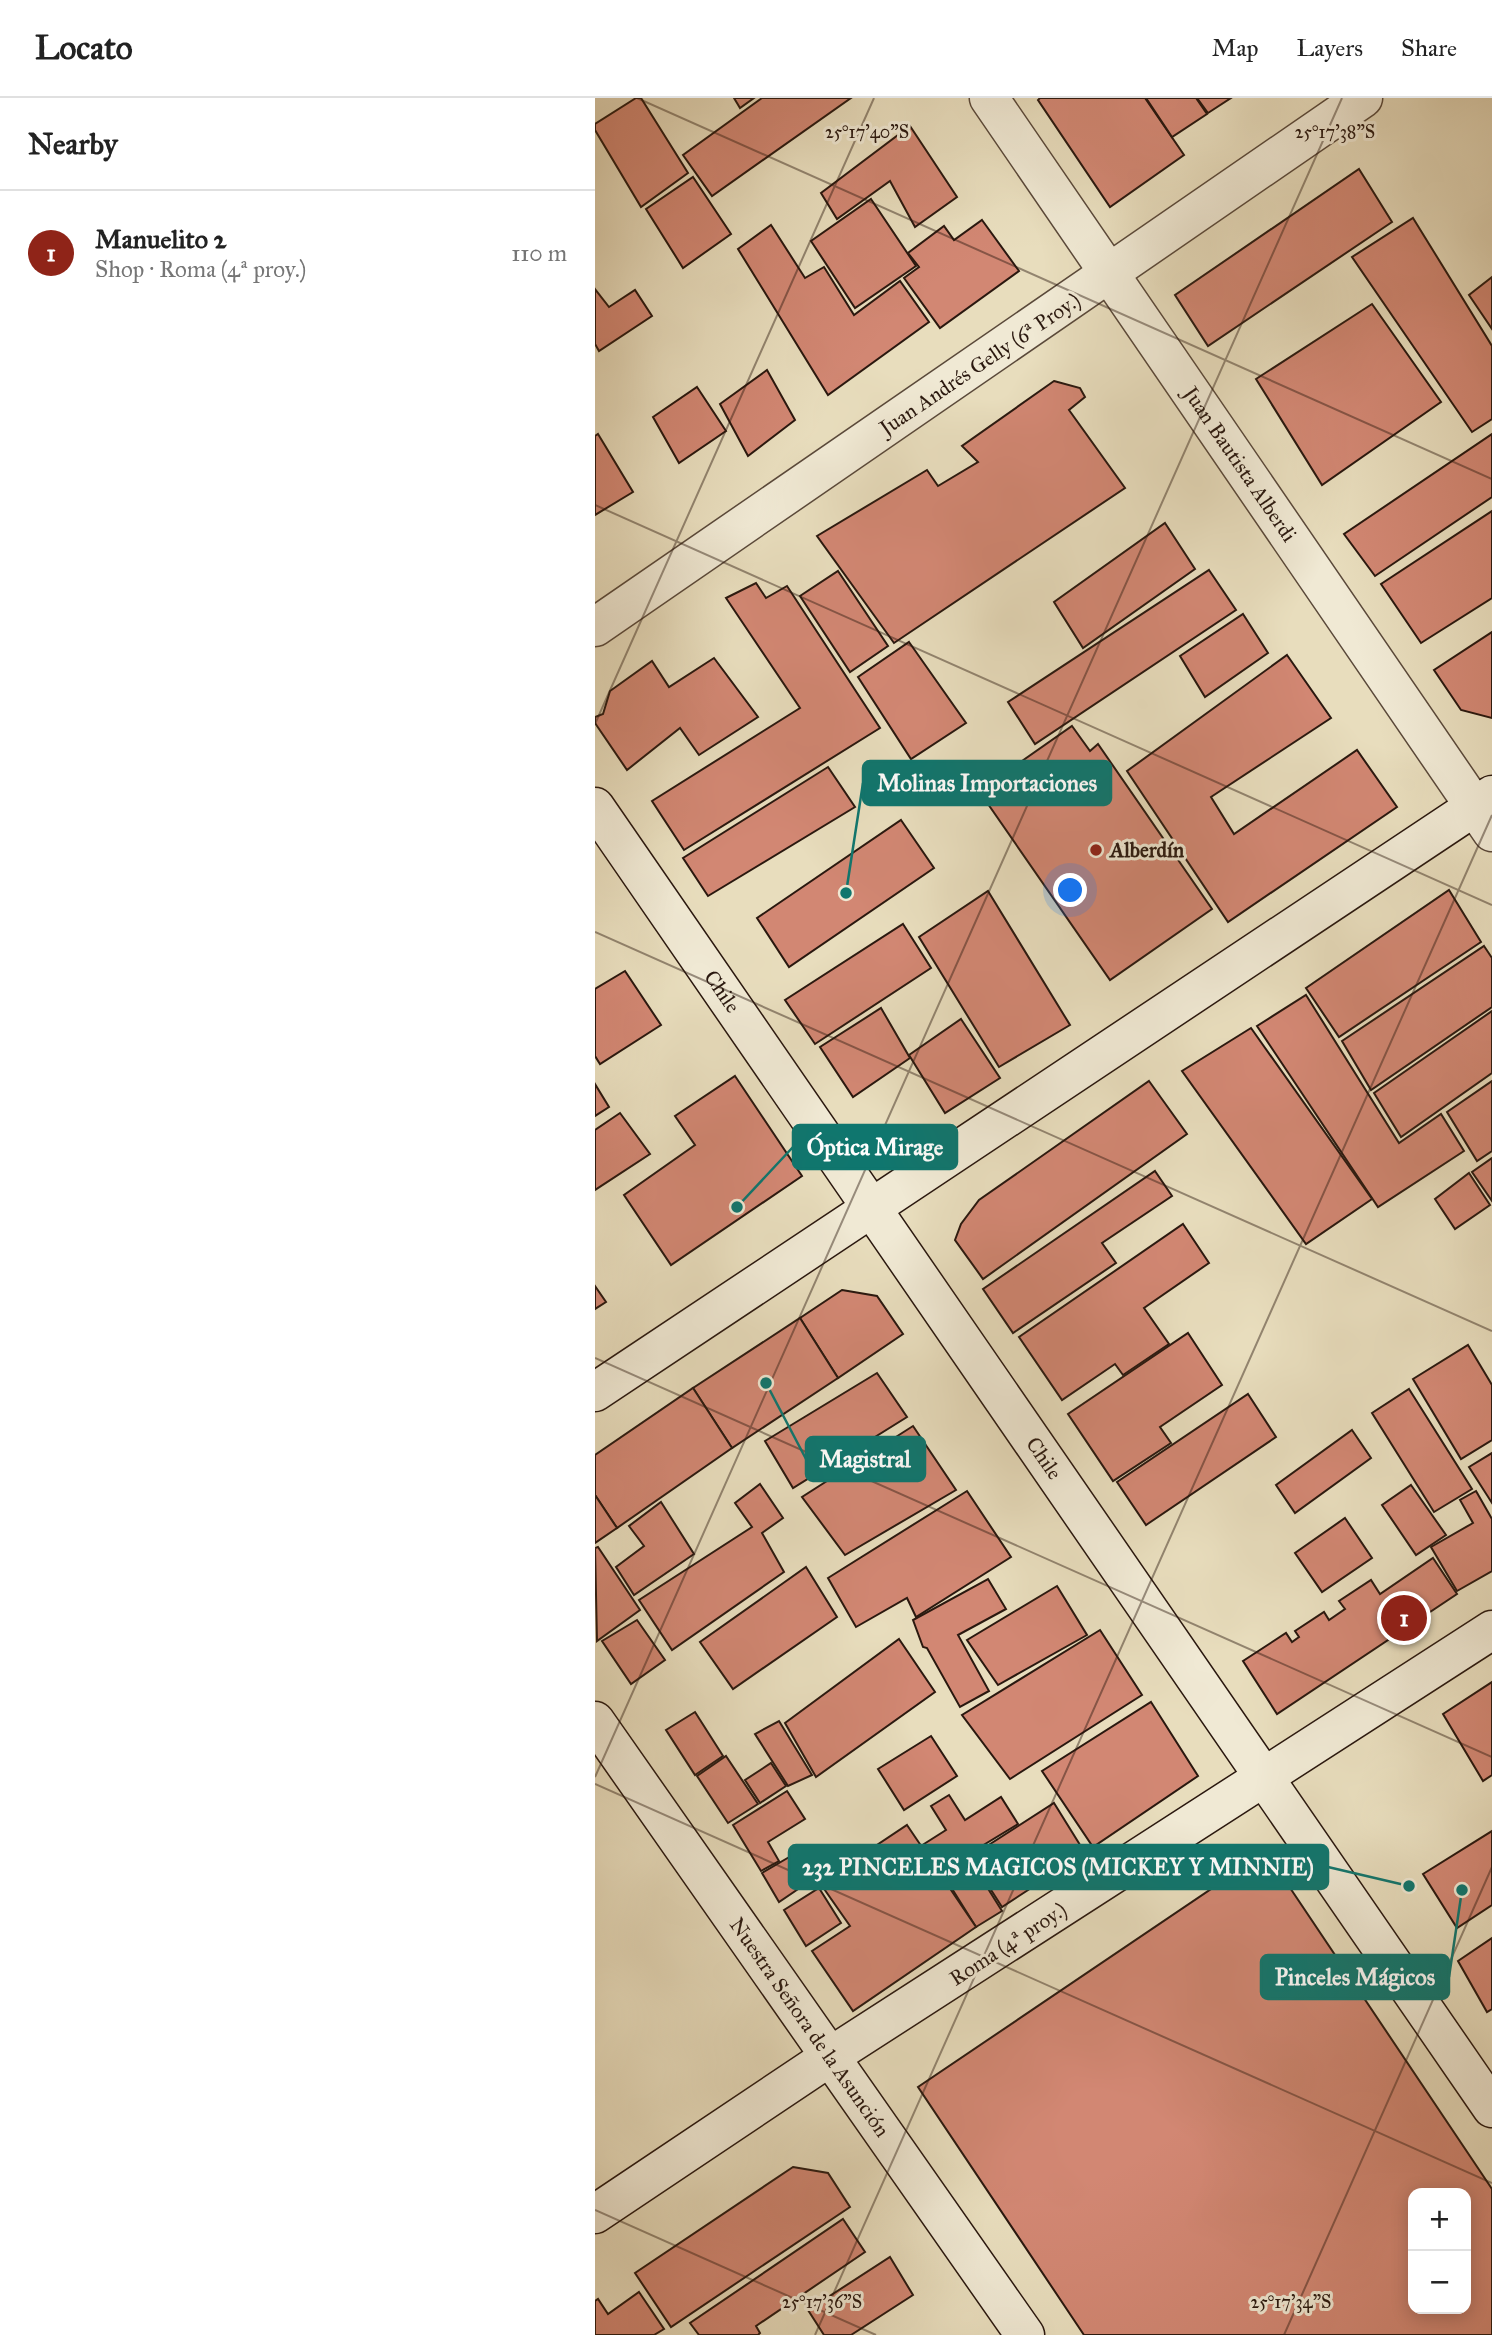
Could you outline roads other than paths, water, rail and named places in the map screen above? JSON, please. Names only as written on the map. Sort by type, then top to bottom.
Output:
[{"type":"street","name":"Juan Bautista Alberdi","points":[[989,98],[1486,812]]},
{"type":"street","name":"Juan Andrés Gelly (6ª Proy.)","points":[[595,627],[1110,275],[1363,98]]},
{"type":"street","name":"Chile","points":[[595,807],[1492,2108]]},
{"type":"street","points":[[595,1392],[872,1209],[1486,812]]},
{"type":"street","name":"Roma (4ª proy.)","points":[[595,2214],[831,2056],[1265,1779],[1492,1630]]},
{"type":"street","name":"Nuestra Señora de la Asunción","points":[[595,1721],[1025,2335]]},
{"type":"place","name":"Alberdín","points":[[1096,850]]},
{"type":"place","name":"Molinas Importaciones","points":[[846,893]]},
{"type":"place","name":"Óptica Mirage","points":[[737,1207]]},
{"type":"place","name":"Magistral","points":[[766,1383]]},
{"type":"place","name":"Manuelito 2","points":[[1404,1618]]},
{"type":"place","name":"232 PINCELES MAGICOS (MICKEY Y MINNIE)","points":[[1409,1886]]},
{"type":"place","name":"Pinceles Mágicos","points":[[1462,1890]]}]
